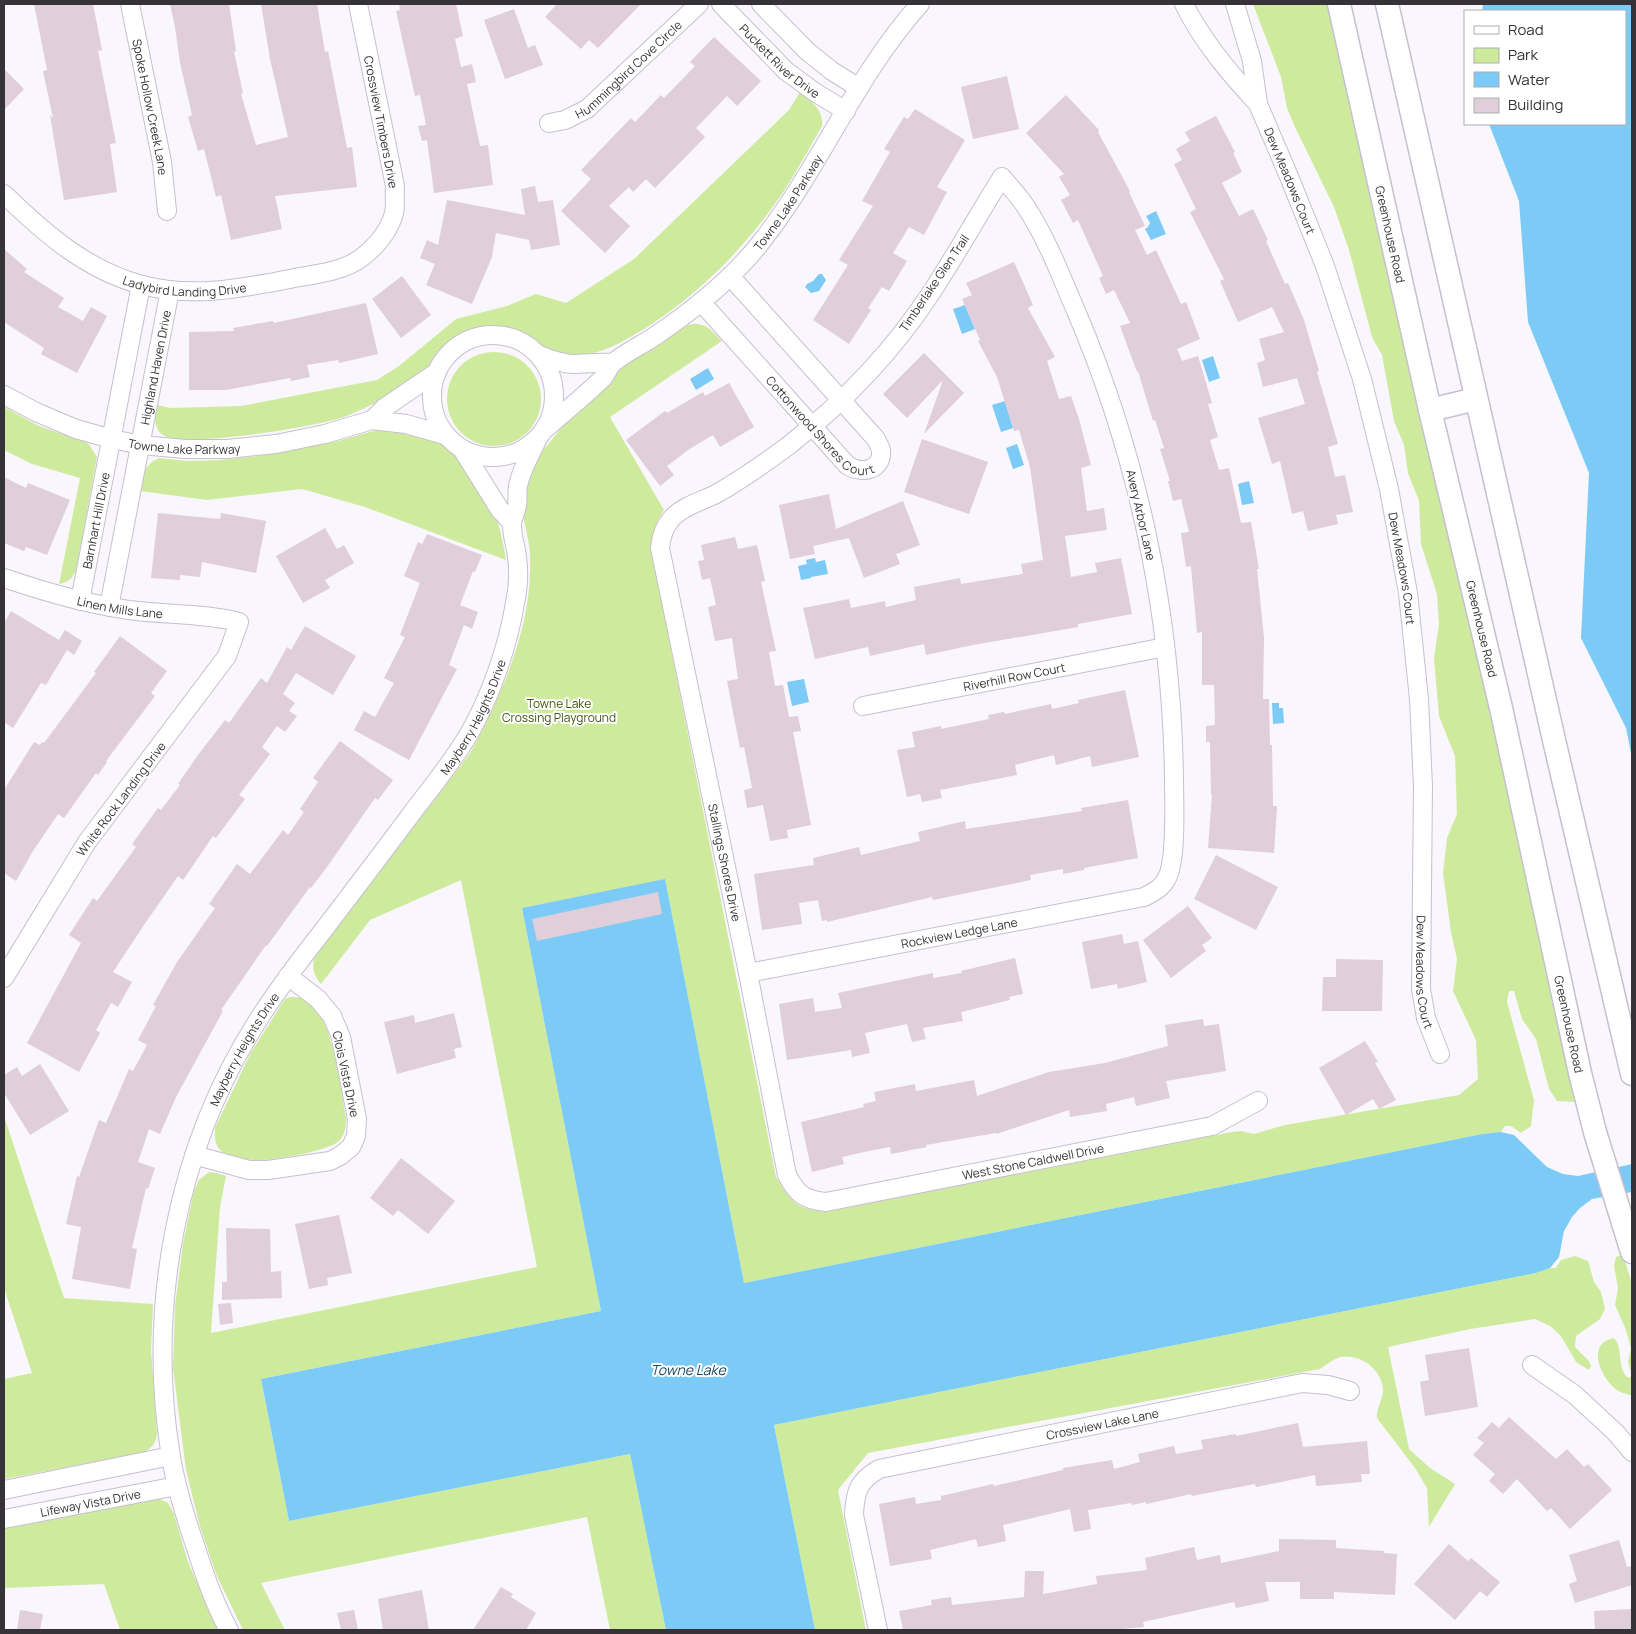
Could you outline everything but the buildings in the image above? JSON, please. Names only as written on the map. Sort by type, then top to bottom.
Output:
[{"type":"main road","name":"Greenhouse Road","points":[[1339,4],[1430,410],[1501,708],[1580,1072],[1595,1132],[1630,1245]]},
{"type":"main road","points":[[1387,4],[1632,1074]]},
{"type":"main road","points":[[1430,410],[1476,399]]},
{"type":"street","name":"Spoke Hollow Creek Lane","points":[[130,4],[162,162],[167,211]]},
{"type":"street","name":"Crossview Timbers Drive","points":[[358,4],[395,186],[394,212],[382,239]]},
{"type":"street","name":"Hummingbird Cove Circle","points":[[549,122],[565,120],[587,110],[699,4]]},
{"type":"street","name":"Puckett River Drive","points":[[721,4],[786,71],[816,94],[846,111]]},
{"type":"street","name":"Puckett River Drive","points":[[761,4],[807,51],[832,71],[860,88]]},
{"type":"street","name":"Towne Lake Parkway","points":[[542,433],[604,377],[613,363],[657,335],[701,302],[730,276],[764,239],[796,194],[888,43],[902,23],[920,4]]},
{"type":"street","name":"Dew Meadows Court","points":[[1184,4],[1192,21],[1232,76],[1258,104]]},
{"type":"street","name":"Dew Meadows Court","points":[[1235,4],[1252,61],[1258,104],[1325,266],[1362,379],[1390,489],[1408,593],[1419,699],[1423,786],[1421,989],[1426,1018],[1440,1054]]},
{"type":"street","name":"Timberlake Glen Trail","points":[[666,525],[679,512],[715,494],[752,472],[789,445],[867,375],[897,339],[930,294],[1002,177]]},
{"type":"street","name":"Avery Arbor Lane","points":[[1002,177],[1026,206],[1042,234],[1093,349],[1119,424],[1144,519],[1157,587],[1173,730],[1174,806],[1172,859],[1170,872],[1166,880]]},
{"type":"street","name":"Ladybird Landing Drive","points":[[4,194],[35,224],[64,248],[98,268],[141,284],[170,290],[206,292],[241,289],[332,271],[360,259],[382,239]]},
{"type":"street","name":"Cottonwood Shores Court","points":[[701,302],[847,465],[856,470],[865,471],[874,466],[880,459],[881,449],[876,439],[730,276]]},
{"type":"street","points":[[112,439],[141,284]]},
{"type":"street","name":"Highland Haven Drive","points":[[141,445],[170,290]]},
{"type":"street","points":[[512,523],[500,510],[462,449],[445,435],[435,416],[432,394],[437,372],[448,355],[464,343],[484,336],[504,336],[523,342],[539,355],[558,362],[572,364],[613,363]]},
{"type":"street","points":[[462,449],[488,458],[515,454],[542,433],[553,410],[554,390],[549,371],[539,355]]},
{"type":"street","name":"Towne Lake Parkway","points":[[372,420],[384,408],[437,372]]},
{"type":"street","name":"Towne Lake Parkway","points":[[4,395],[36,412],[76,429],[141,445],[185,449],[276,444],[325,434],[372,420],[406,424],[445,435]]},
{"type":"street","name":"Mayberry Heights Drive","points":[[229,1630],[201,1565],[177,1486],[166,1413],[162,1358],[164,1295],[181,1200],[194,1155],[215,1102],[236,1058],[259,1018],[288,976],[445,769],[470,732],[490,689],[506,643],[516,602],[518,560],[512,523],[523,470],[542,433]]},
{"type":"street","name":"Barnhart Hill Drive","points":[[80,601],[112,439]]},
{"type":"street","points":[[109,607],[141,445]]},
{"type":"street","name":"Stallings Shores Drive","points":[[666,525],[661,535],[660,548],[748,973],[787,1175],[794,1188],[803,1197]]},
{"type":"street","name":"Linen Mills Lane","points":[[4,578],[35,589],[109,607],[239,622]]},
{"type":"street","name":"White Rock Landing Drive","points":[[4,978],[87,842],[228,656],[239,622]]},
{"type":"street","name":"Riverhill Row Court","points":[[863,706],[1165,647]]},
{"type":"street","name":"Rockview Ledge Lane","points":[[748,973],[1144,897],[1156,891],[1166,880]]},
{"type":"street","name":"Clois Vista Drive","points":[[194,1155],[249,1170],[268,1170],[330,1161],[351,1147],[356,1136],[357,1119],[341,1037],[332,1016],[318,999],[288,976]]},
{"type":"street","name":"West Stone Caldwell Drive","points":[[803,1197],[813,1201],[826,1202],[1212,1126],[1258,1101]]},
{"type":"street","points":[[1532,1365],[1574,1395],[1616,1433],[1632,1452]]},
{"type":"street","name":"Crossview Lake Lane","points":[[878,1630],[854,1515],[855,1499],[860,1485],[869,1475],[887,1466],[1302,1383],[1328,1385],[1350,1391]]},
{"type":"street","points":[[4,1490],[171,1456]]},
{"type":"street","name":"Lifeway Vista Drive","points":[[4,1519],[177,1486]]},
{"type":"green space","name":"Towne Lake Crossing Playground","points":[[1253,4],[1330,4],[1573,1060],[1569,1071],[1576,1102],[1557,1101],[1549,1089],[1536,1039],[1522,1019],[1514,991],[1509,991],[1507,1002],[1534,1100],[1531,1126],[1521,1133],[1511,1126],[1505,1126],[1501,1132],[1482,1134],[744,1283],[665,880],[522,908],[601,1311],[261,1379],[289,1521],[630,1454],[666,1630],[610,1630],[587,1517],[261,1583],[285,1630],[243,1630],[216,1574],[199,1523],[186,1470],[173,1368],[175,1306],[183,1243],[194,1191],[199,1180],[209,1172],[226,1176],[220,1207],[211,1333],[537,1267],[461,880],[370,920],[321,984],[314,972],[314,958],[471,752],[505,682],[514,657],[527,607],[530,555],[522,499],[525,483],[533,462],[601,385],[637,357],[688,325],[703,325],[722,341],[610,417],[664,510],[653,533],[653,559],[776,1177],[795,1203],[808,1209],[826,1212],[1232,1132],[1241,1131],[1254,1134],[1285,1125],[1459,1095],[1478,1079],[1476,1040],[1453,991],[1457,959],[1451,932],[1443,873],[1447,838],[1457,814],[1455,756],[1439,716],[1434,658],[1439,624],[1437,594],[1421,544],[1419,501],[1408,473],[1404,445],[1394,421],[1382,355],[1372,337],[1349,250],[1334,207],[1287,108],[1281,77]]},
{"type":"green space","points":[[800,92],[819,111],[822,126],[773,207],[736,251],[695,291],[649,326],[618,344],[604,350],[573,356],[550,351],[528,338],[513,332],[498,329],[482,330],[462,337],[419,375],[395,392],[344,417],[308,426],[222,438],[175,439],[163,435],[158,429],[155,422],[156,405],[171,408],[241,406],[377,380],[399,366],[456,319],[507,306],[536,294],[566,303],[634,259],[789,110]]},
{"type":"green space","points":[[494,352],[512,356],[527,366],[537,381],[541,399],[537,417],[527,432],[512,442],[494,446],[476,442],[461,432],[451,417],[447,399],[451,381],[461,366],[476,356]]},
{"type":"green space","points":[[4,407],[39,426],[88,443],[97,457],[76,571],[65,583],[59,584],[80,478],[32,464],[4,450]]},
{"type":"green space","points":[[384,428],[429,436],[440,442],[461,462],[480,488],[495,515],[506,560],[365,507],[302,489],[207,500],[140,491],[146,468],[159,458],[188,461],[259,456],[338,441]]},
{"type":"green space","points":[[290,997],[302,998],[313,1006],[322,1018],[338,1070],[346,1118],[344,1134],[338,1142],[322,1149],[286,1157],[252,1160],[227,1155],[217,1145],[215,1128],[250,1054],[285,999]]},
{"type":"green space","points":[[4,1116],[64,1298],[153,1304],[151,1349],[157,1434],[156,1441],[148,1450],[142,1453],[4,1479],[4,1379],[32,1373],[4,1288]]},
{"type":"green space","points":[[1623,1254],[1632,1284],[1632,1376],[1628,1362],[1631,1349],[1626,1330],[1615,1305],[1618,1288],[1614,1266],[1616,1257]]},
{"type":"green space","points":[[1575,1256],[1588,1261],[1594,1282],[1601,1292],[1605,1309],[1600,1319],[1576,1336],[1575,1347],[1589,1361],[1591,1366],[1589,1370],[1576,1362],[1561,1336],[1550,1326],[1535,1319],[1470,1329],[1388,1347],[1409,1449],[1430,1468],[1455,1484],[1429,1527],[1427,1488],[1415,1468],[1377,1418],[1383,1392],[1378,1375],[1374,1369],[1362,1360],[1348,1356],[1340,1357],[1320,1369],[868,1453],[838,1490],[866,1630],[815,1630],[774,1425],[1536,1273],[1556,1268],[1561,1260]]},
{"type":"green space","points":[[1614,1338],[1619,1347],[1624,1374],[1628,1378],[1632,1376],[1632,1396],[1619,1391],[1611,1385],[1601,1370],[1598,1354],[1600,1347],[1605,1341]]},
{"type":"green space","points":[[158,1498],[168,1503],[174,1514],[188,1562],[218,1630],[120,1630],[104,1584],[4,1588],[4,1528]]},
{"type":"water","points":[[1483,4],[1632,4],[1632,758],[1626,728],[1581,638],[1589,473],[1528,322],[1519,201],[1489,125],[1626,125],[1626,10],[1482,10]]},
{"type":"water","points":[[1156,211],[1166,234],[1151,240],[1145,229],[1150,223],[1146,216]]},
{"type":"water","points":[[819,274],[822,274],[826,280],[819,291],[811,293],[805,287]]},
{"type":"water","points":[[965,305],[975,329],[962,334],[953,309]]},
{"type":"water","points":[[1213,356],[1220,378],[1209,382],[1202,360]]},
{"type":"water","points":[[708,368],[714,379],[696,390],[690,379]]},
{"type":"water","points":[[1005,401],[1013,428],[1001,432],[992,405]]},
{"type":"water","points":[[1017,444],[1024,465],[1013,469],[1006,448]]},
{"type":"water","points":[[1249,481],[1254,503],[1242,505],[1238,484]]},
{"type":"water","points":[[815,558],[816,562],[825,560],[828,574],[801,580],[798,566],[807,564],[806,560]]},
{"type":"water","points":[[804,679],[809,702],[792,706],[787,682]]},
{"type":"water","points":[[1272,703],[1279,703],[1279,708],[1283,708],[1284,723],[1273,724]]},
{"type":"water","name":"Towne Lake","points":[[665,879],[744,1283],[1482,1134],[1501,1132],[1514,1135],[1547,1167],[1563,1174],[1578,1176],[1632,1164],[1632,1192],[1592,1199],[1580,1208],[1564,1231],[1559,1257],[1550,1268],[1536,1273],[774,1425],[815,1630],[666,1630],[630,1454],[289,1521],[261,1379],[601,1311],[522,908]]}]
